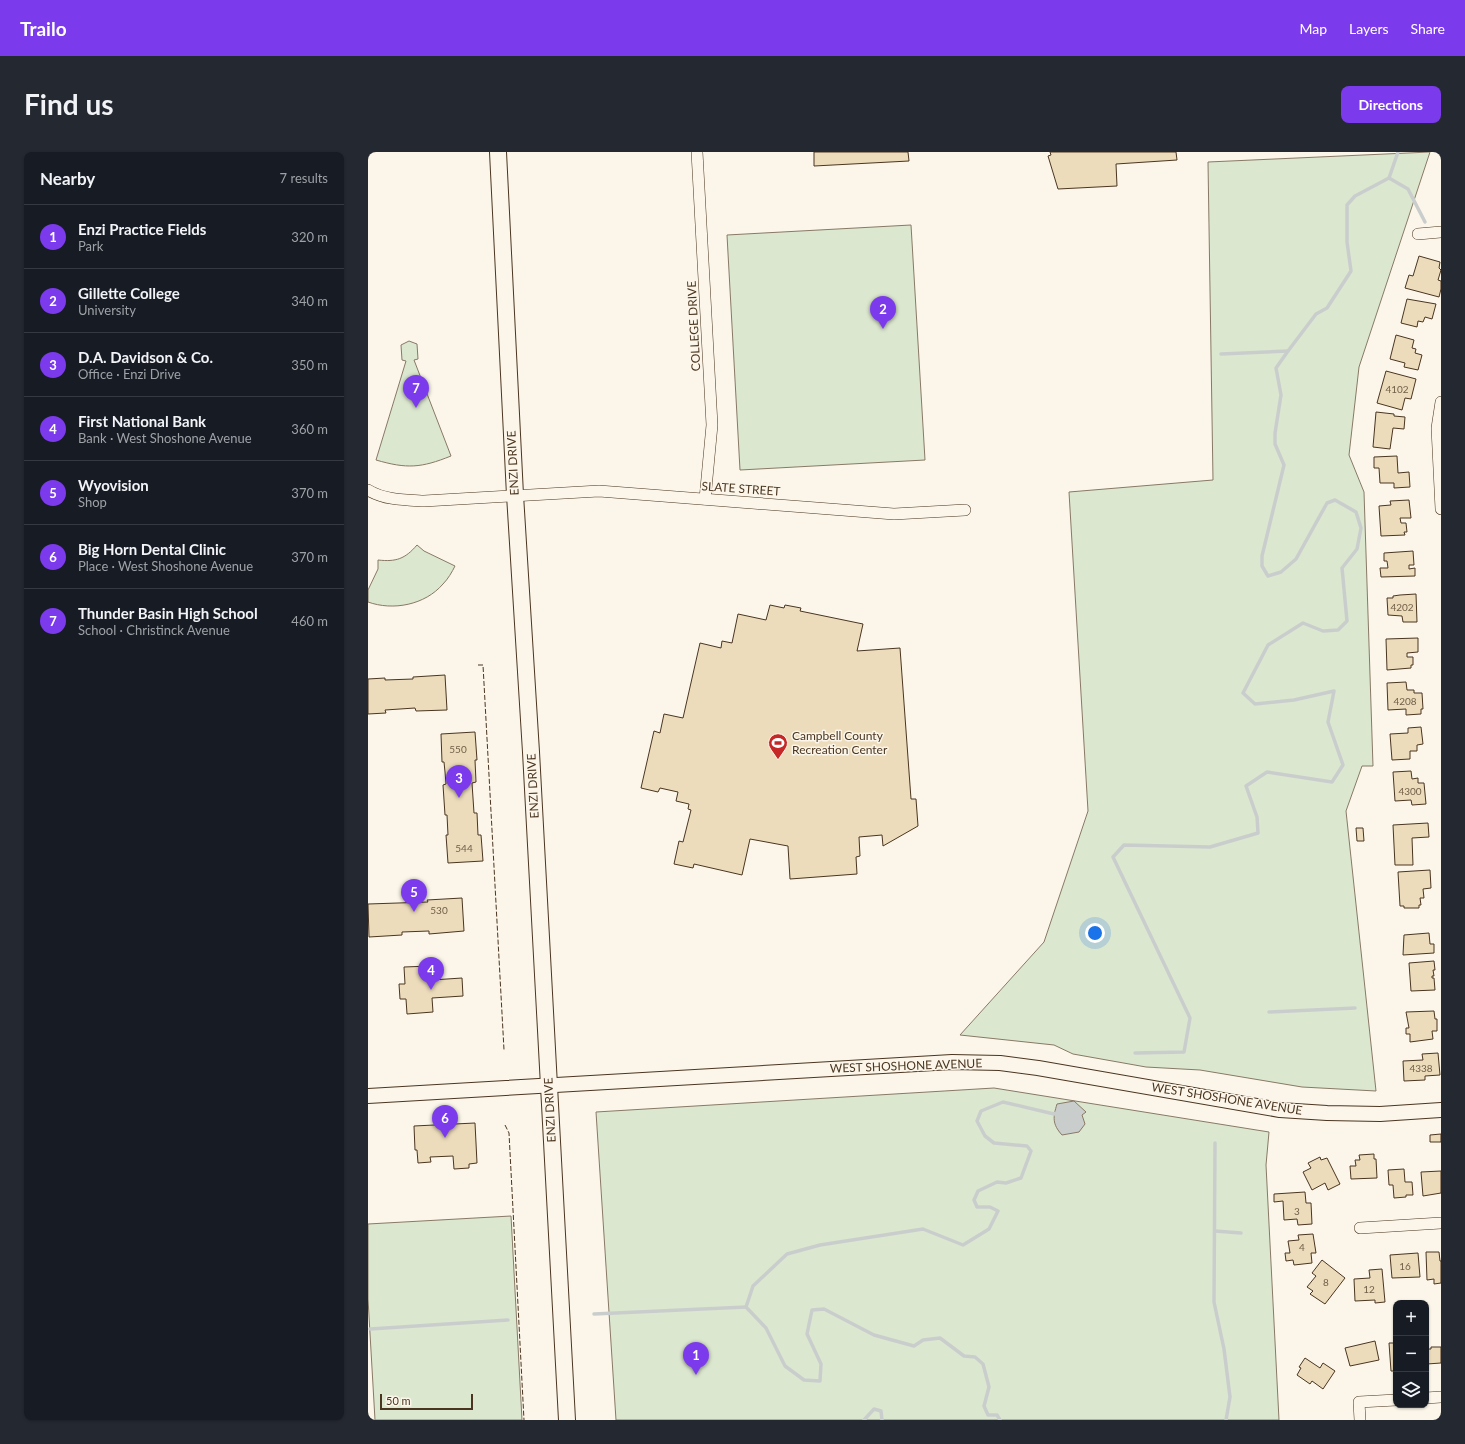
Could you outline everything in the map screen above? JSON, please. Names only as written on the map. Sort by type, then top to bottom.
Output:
[{"type":"main road","name":"ENZI DRIVE","points":[[498,152],[514,495],[531,752],[567,1420]]},
{"type":"street","name":"COLLEGE DRIVE","points":[[697,152],[712,425],[706,499]]},
{"type":"street","points":[[1418,234],[1441,232]]},
{"type":"street","points":[[1441,402],[1437,428],[1441,509]]},
{"type":"street","name":"SLATE STREET","points":[[368,490],[375,494],[396,499],[424,501],[599,491],[894,514],[965,510]]},
{"type":"street","name":"WEST SHOSHONE AVENUE","points":[[368,1096],[952,1062],[1000,1063],[1038,1068],[1280,1110],[1380,1114],[1441,1110]]},
{"type":"street","points":[[1360,1228],[1441,1223]]},
{"type":"street","points":[[1429,1398],[1441,1397]]},
{"type":"street","points":[[1360,1420],[1359,1402],[1393,1400]]},
{"type":"green space","points":[[1430,152],[1359,367],[1349,455],[1364,492],[1373,766],[1362,766],[1346,811],[1376,1091],[1302,1087],[1200,1070],[1146,1067],[1073,1054],[1054,1045],[960,1035],[1044,942],[1088,811],[1069,492],[1213,480],[1208,162]]},
{"type":"green space","points":[[911,225],[925,460],[740,470],[727,235]]},
{"type":"green space","points":[[409,341],[417,344],[418,359],[414,360],[451,456],[431,463],[414,466],[397,465],[376,460],[406,361],[402,360],[401,345]]},
{"type":"green space","points":[[417,545],[424,551],[455,566],[445,582],[427,597],[408,604],[388,606],[368,602],[368,590],[378,569],[378,560],[395,560],[408,554]]},
{"type":"green space","points":[[994,1088],[1269,1132],[1266,1165],[1279,1420],[616,1420],[596,1112]]},
{"type":"green space","points":[[511,1216],[522,1420],[375,1420],[368,1299],[368,1224]]},
{"type":"shaded area","points":[[1074,1101],[1086,1112],[1082,1115],[1085,1124],[1079,1132],[1062,1135],[1056,1127],[1054,1120],[1057,1104]]},
{"type":"building","points":[[814,152],[908,152],[909,161],[814,166]]},
{"type":"building","points":[[1050,152],[1176,152],[1177,160],[1116,164],[1117,186],[1058,189],[1048,156],[1051,155]]},
{"type":"building","points":[[1419,256],[1440,262],[1439,268],[1441,270],[1438,280],[1441,281],[1441,289],[1439,297],[1405,288],[1409,275],[1413,276]]},
{"type":"building","points":[[1407,299],[1436,304],[1432,319],[1425,317],[1423,322],[1418,321],[1417,327],[1401,323]]},
{"type":"building","points":[[1396,335],[1414,340],[1412,348],[1416,349],[1415,353],[1422,355],[1418,370],[1404,367],[1405,363],[1390,359]]},
{"type":"building","points":[[1386,371],[1416,379],[1411,399],[1405,398],[1402,410],[1377,403]]},
{"type":"building","points":[[1376,412],[1405,417],[1404,429],[1393,428],[1390,449],[1373,447]]},
{"type":"building","points":[[1397,456],[1398,473],[1409,472],[1410,487],[1394,488],[1394,483],[1380,483],[1379,468],[1374,468],[1374,457]]},
{"type":"building","points":[[1409,500],[1411,518],[1400,518],[1401,523],[1406,523],[1407,532],[1404,532],[1405,535],[1381,536],[1379,506],[1391,505],[1390,501]]},
{"type":"building","points":[[1413,551],[1414,565],[1409,565],[1409,569],[1415,568],[1415,576],[1381,577],[1380,568],[1388,568],[1387,561],[1384,561],[1384,553]]},
{"type":"building","points":[[1416,594],[1417,622],[1403,622],[1402,616],[1388,615],[1387,598]]},
{"type":"building","name":"Campbell County Recreation Center","points":[[770,605],[784,608],[785,605],[801,608],[800,611],[863,624],[857,651],[900,648],[911,799],[916,799],[918,826],[883,846],[882,835],[859,837],[860,856],[856,857],[857,874],[790,879],[788,846],[750,839],[742,875],[694,864],[693,868],[674,864],[679,841],[683,842],[691,810],[688,809],[689,804],[676,801],[678,792],[660,788],[658,792],[641,788],[654,731],[660,733],[664,714],[683,718],[700,643],[721,648],[722,641],[732,643],[738,614],[766,620]]},
{"type":"building","points":[[1418,638],[1418,652],[1407,653],[1407,657],[1413,657],[1413,665],[1411,665],[1411,668],[1387,670],[1386,639]]},
{"type":"building","points":[[445,675],[447,710],[416,711],[415,708],[385,710],[386,713],[368,714],[368,679],[413,679],[413,677]]},
{"type":"building","points":[[1406,682],[1407,690],[1414,690],[1414,693],[1422,693],[1423,709],[1421,709],[1421,714],[1406,715],[1406,709],[1388,710],[1387,683]]},
{"type":"building","points":[[1421,727],[1423,744],[1417,745],[1417,751],[1410,751],[1410,759],[1392,760],[1390,734],[1408,733],[1408,728]]},
{"type":"building","points":[[475,732],[477,760],[475,760],[476,782],[472,783],[474,813],[477,813],[478,835],[481,835],[483,861],[448,863],[446,835],[448,835],[447,815],[445,815],[443,785],[446,784],[444,762],[442,762],[441,734]]},
{"type":"building","points":[[1411,771],[1412,779],[1418,778],[1418,783],[1424,783],[1426,804],[1412,805],[1411,800],[1395,801],[1393,772]]},
{"type":"building","points":[[1428,823],[1429,837],[1412,838],[1413,865],[1395,865],[1393,825]]},
{"type":"building","points":[[1356,828],[1363,828],[1364,841],[1357,841]]},
{"type":"building","points":[[1430,870],[1431,888],[1423,889],[1424,898],[1420,898],[1421,905],[1419,905],[1419,908],[1404,908],[1404,906],[1400,906],[1398,872]]},
{"type":"building","points":[[462,898],[464,931],[429,934],[429,931],[402,932],[402,935],[369,937],[368,904],[428,902],[427,900]]},
{"type":"building","points":[[1429,933],[1430,944],[1434,944],[1434,953],[1403,955],[1404,935]]},
{"type":"building","points":[[1434,961],[1435,970],[1433,970],[1434,976],[1432,976],[1432,978],[1434,978],[1435,990],[1411,991],[1409,963]]},
{"type":"building","points":[[431,966],[432,980],[462,978],[463,996],[432,998],[433,1012],[407,1014],[406,999],[400,999],[399,984],[405,984],[404,967]]},
{"type":"building","points":[[1434,1011],[1435,1019],[1437,1019],[1437,1031],[1432,1031],[1433,1039],[1410,1042],[1410,1034],[1406,1034],[1406,1028],[1409,1028],[1406,1012]]},
{"type":"building","points":[[1438,1053],[1440,1075],[1425,1076],[1425,1080],[1404,1081],[1403,1061],[1423,1060],[1422,1054]]},
{"type":"building","points":[[475,1123],[477,1163],[469,1164],[469,1168],[454,1169],[453,1156],[430,1157],[431,1162],[418,1163],[417,1150],[415,1150],[414,1126]]},
{"type":"building","points":[[1441,1134],[1441,1142],[1430,1142],[1430,1135]]},
{"type":"building","points":[[1374,1154],[1374,1159],[1376,1159],[1377,1178],[1351,1179],[1350,1166],[1356,1166],[1355,1160],[1360,1160],[1359,1155]]},
{"type":"building","points":[[1320,1157],[1321,1160],[1327,1158],[1340,1184],[1328,1190],[1325,1183],[1312,1190],[1303,1172],[1311,1168],[1308,1163]]},
{"type":"building","points":[[1404,1169],[1405,1182],[1412,1182],[1413,1195],[1394,1198],[1393,1185],[1389,1185],[1388,1170]]},
{"type":"building","points":[[1441,1171],[1441,1193],[1423,1196],[1421,1172]]},
{"type":"building","points":[[1305,1192],[1306,1203],[1311,1203],[1312,1224],[1298,1225],[1297,1219],[1284,1220],[1283,1201],[1274,1202],[1274,1194]]},
{"type":"building","points":[[1313,1234],[1316,1253],[1311,1253],[1312,1263],[1294,1265],[1293,1260],[1286,1261],[1285,1253],[1290,1253],[1288,1241],[1299,1240],[1298,1235]]},
{"type":"building","points":[[1426,1252],[1439,1252],[1441,1261],[1441,1283],[1434,1284],[1434,1279],[1427,1280]]},
{"type":"building","points":[[1418,1253],[1420,1277],[1392,1278],[1390,1255]]},
{"type":"building","points":[[1322,1260],[1345,1278],[1325,1304],[1310,1294],[1313,1291],[1307,1287],[1316,1276],[1312,1273]]},
{"type":"building","points":[[1382,1269],[1385,1302],[1375,1303],[1375,1300],[1355,1301],[1354,1279],[1370,1278],[1369,1270]]},
{"type":"building","points":[[1375,1341],[1379,1360],[1350,1366],[1345,1348]]},
{"type":"building","points":[[1389,1343],[1393,1343],[1393,1371],[1391,1371]]},
{"type":"building","points":[[1431,1347],[1441,1347],[1441,1363],[1429,1364],[1429,1349],[1431,1349]]},
{"type":"building","points":[[1305,1358],[1320,1368],[1323,1363],[1335,1371],[1323,1389],[1312,1381],[1310,1384],[1297,1375],[1301,1368],[1299,1367]]},
{"type":"waterway","points":[[1135,1053],[1184,1052],[1190,1018],[1113,857],[1124,845],[1210,847],[1258,833],[1257,817],[1246,786],[1267,772],[1332,782],[1343,765],[1328,722],[1334,691],[1294,700],[1255,704],[1243,693],[1268,645],[1303,623],[1323,631],[1338,630],[1347,621],[1342,568],[1357,549],[1361,528],[1356,512],[1335,500],[1327,503],[1296,559],[1281,572],[1268,576],[1262,566],[1262,556],[1284,465],[1275,444],[1275,433],[1281,395],[1276,368],[1316,314],[1327,308],[1351,271],[1347,242],[1347,205],[1355,196],[1389,178],[1398,152]]},
{"type":"waterway","points":[[1389,178],[1408,189],[1425,222]]},
{"type":"waterway","points":[[1221,354],[1288,351]]},
{"type":"waterway","points":[[1269,1012],[1355,1008]]},
{"type":"waterway","points":[[1000,1420],[997,1415],[988,1415],[984,1406],[989,1387],[983,1364],[975,1357],[964,1356],[940,1338],[923,1340],[914,1346],[874,1335],[824,1309],[812,1310],[807,1334],[821,1364],[820,1381],[804,1380],[785,1366],[766,1328],[746,1307],[753,1286],[787,1254],[820,1245],[923,1229],[963,1245],[989,1229],[998,1211],[990,1207],[977,1207],[974,1200],[978,1191],[997,1182],[1006,1183],[1021,1178],[1031,1151],[1027,1146],[994,1143],[985,1136],[977,1121],[981,1111],[1003,1102],[1054,1114],[1057,1113]]},
{"type":"waterway","points":[[1215,1143],[1214,1302],[1224,1349],[1230,1397],[1226,1420]]},
{"type":"waterway","points":[[1215,1231],[1241,1233]]},
{"type":"waterway","points":[[594,1314],[746,1307]]},
{"type":"waterway","points":[[370,1329],[508,1320]]},
{"type":"waterway","points":[[864,1420],[874,1409],[881,1411],[882,1420]]},
{"type":"fence","points":[[478,665],[483,665],[504,1050]]},
{"type":"fence","points":[[505,1125],[509,1133],[524,1420]]},
{"type":"place","name":"Gillette College","points":[[883,329]]},
{"type":"place","name":"Thunder Basin High School","points":[[416,408]]},
{"type":"place","name":"Campbell County Recreation Center","points":[[778,760]]},
{"type":"place","name":"D.A. Davidson & Co.","points":[[459,798]]},
{"type":"place","name":"Wyovision","points":[[414,912]]},
{"type":"place","name":"First National Bank","points":[[431,990]]},
{"type":"place","name":"Big Horn Dental Clinic","points":[[445,1138]]},
{"type":"place","name":"Enzi Practice Fields","points":[[696,1375]]}]
